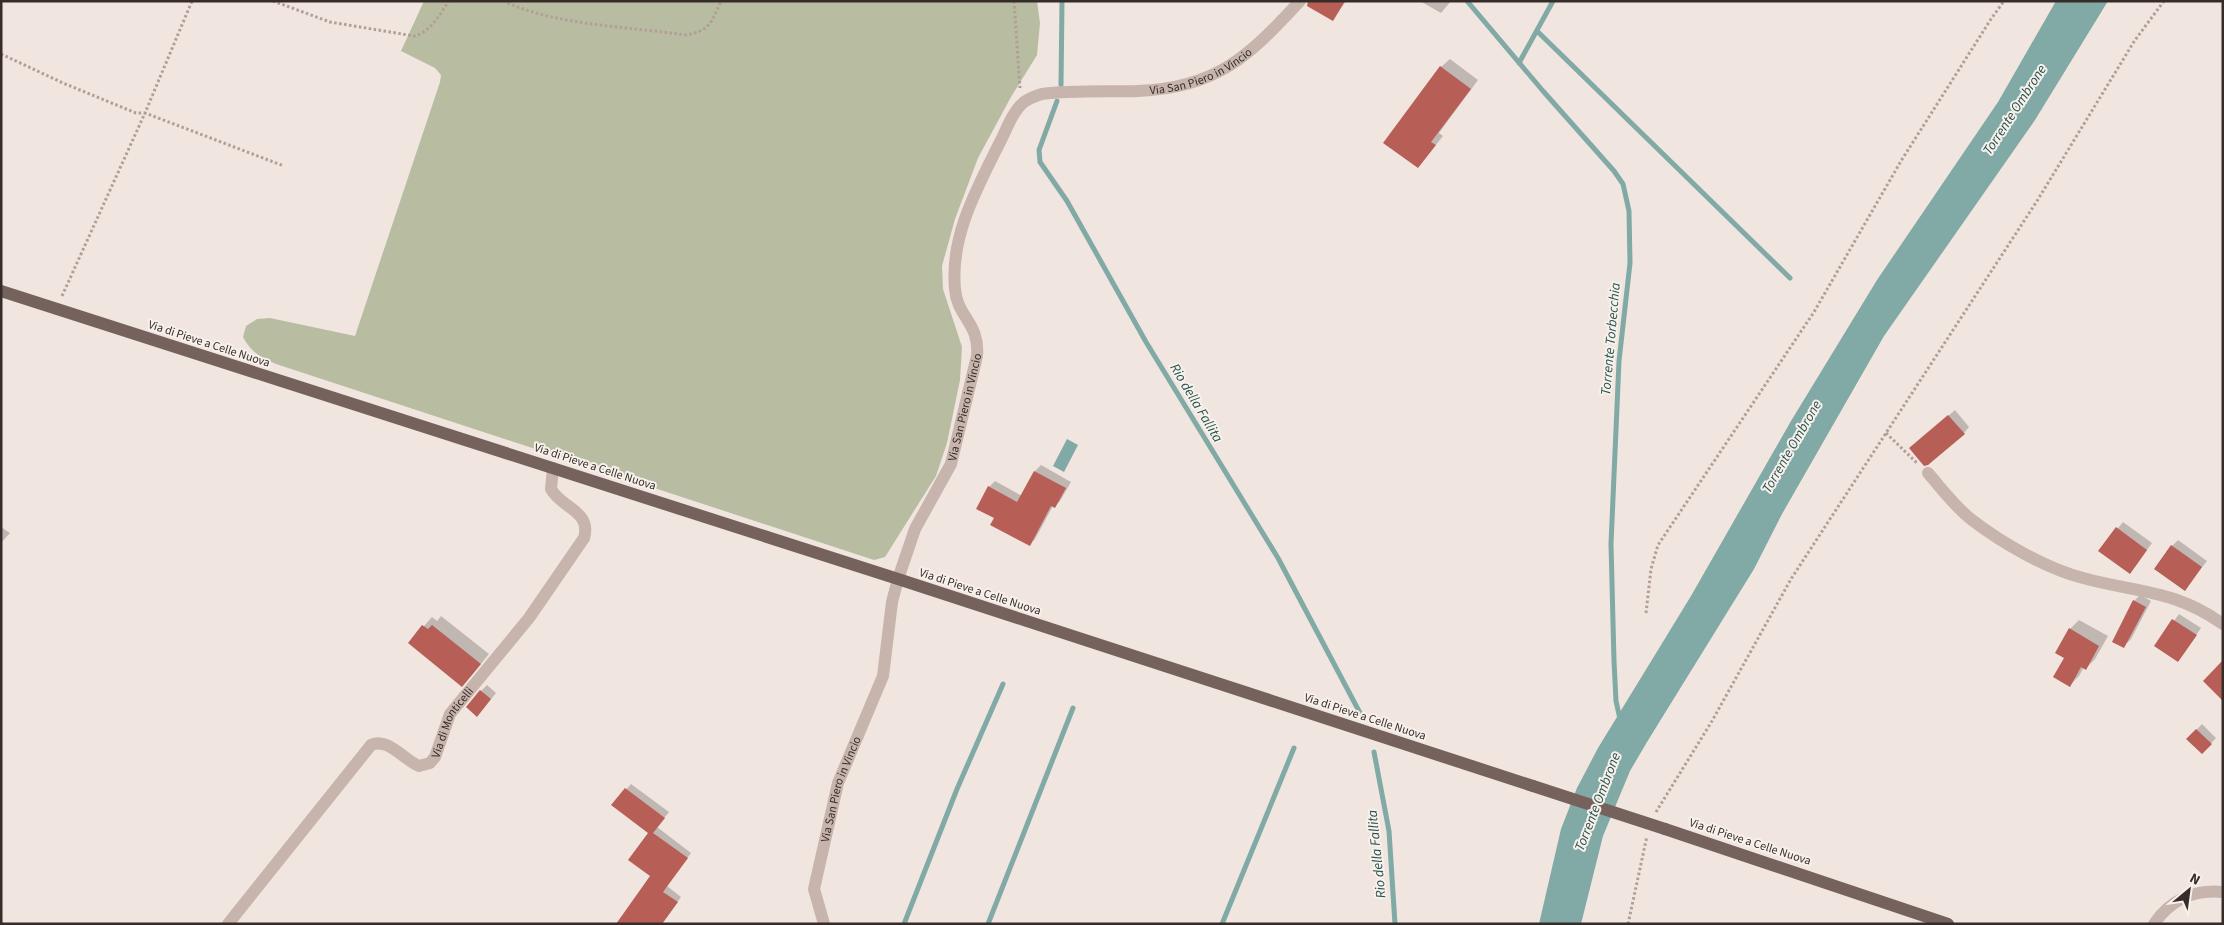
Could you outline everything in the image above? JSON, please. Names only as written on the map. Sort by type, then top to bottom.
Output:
[{"type":"main road","name":"Via di Pieve a Celle Nuova","points":[[1,291],[898,579],[1665,829],[1948,924]]},
{"type":"street","name":"Via San Piero in Vincio","points":[[824,924],[814,889],[838,784],[885,668],[892,602],[898,579],[915,528],[951,464],[977,356],[978,343],[975,333],[958,303],[955,292],[955,262],[964,219],[972,198],[1011,121],[1023,103],[1032,97],[1052,93],[1141,91],[1169,88],[1211,76],[1249,53],[1300,1]]},
{"type":"street","name":"Via di Monticelli","points":[[228,924],[371,744],[384,744],[419,766],[430,763],[435,757],[450,714],[524,624],[584,538],[586,527],[582,517],[551,489],[553,468]]},
{"type":"street","points":[[1928,473],[1972,520],[2037,559],[2082,578],[2170,596],[2205,612],[2223,624]]},
{"type":"street","points":[[2154,924],[2170,906],[2183,897],[2210,891],[2223,892]]},
{"type":"path","points":[[56,309],[145,113],[192,1]]},
{"type":"path","points":[[273,1],[330,22],[414,36],[422,34],[427,30],[449,1]]},
{"type":"path","points":[[503,1],[525,10],[579,21],[685,36],[702,32],[709,26],[721,1]]},
{"type":"path","points":[[1014,1],[1019,81],[1023,103]]},
{"type":"path","points":[[1646,613],[1651,569],[1658,545],[1799,336],[1853,247],[1901,161],[2004,1]]},
{"type":"path","points":[[1654,815],[1712,722],[1791,579],[2037,201],[2135,40],[2164,1]]},
{"type":"path","points":[[1,54],[79,90],[136,113],[145,113],[284,166]]},
{"type":"path","points":[[1886,433],[1928,473]]},
{"type":"path","points":[[1628,924],[1649,828]]},
{"type":"green space","points":[[424,1],[1037,1],[1040,23],[1037,55],[1011,97],[978,158],[955,219],[942,266],[943,289],[962,347],[960,380],[947,443],[936,476],[885,557],[874,560],[276,364],[261,357],[249,347],[243,337],[246,326],[257,319],[270,318],[355,336],[440,82],[441,75],[435,68],[401,51]]},
{"type":"water","name":"Torrente Ombrone","points":[[2056,1],[2108,1],[2035,120],[1884,336],[1782,514],[1754,569],[1630,771],[1603,836],[1581,924],[1539,924],[1561,829],[1577,788],[1598,748],[1691,596],[1791,421],[1877,280],[1998,102]]},
{"type":"water","points":[[1067,439],[1078,445],[1064,472],[1053,466]]},
{"type":"building","points":[[1308,1],[1345,1],[1333,21],[1307,6]]},
{"type":"building","points":[[1440,66],[1471,89],[1431,142],[1436,145],[1418,168],[1383,143]]},
{"type":"building","points":[[1948,415],[1965,434],[1928,465],[1924,466],[1909,448]]},
{"type":"building","points":[[1034,471],[1066,488],[1055,508],[1051,506],[1030,546],[990,525],[994,518],[976,509],[988,486],[1017,502]]},
{"type":"building","points":[[2116,527],[2147,550],[2130,574],[2098,551]]},
{"type":"building","points":[[2171,545],[2202,567],[2185,591],[2154,569]]},
{"type":"building","points":[[2133,600],[2146,607],[2124,648],[2112,642]]},
{"type":"building","points":[[2172,619],[2197,635],[2178,662],[2154,646]]},
{"type":"building","points":[[422,625],[428,629],[432,625],[481,664],[462,687],[408,643]]},
{"type":"building","points":[[2069,628],[2099,646],[2086,670],[2081,667],[2070,687],[2053,677],[2064,658],[2055,653]]},
{"type":"building","points":[[2223,660],[2223,701],[2203,681]]},
{"type":"building","points":[[480,690],[491,699],[477,717],[466,707]]},
{"type":"building","points":[[2196,729],[2212,744],[2202,754],[2186,739]]},
{"type":"building","points":[[625,788],[665,818],[653,833],[688,858],[663,892],[678,902],[662,924],[616,924],[650,876],[628,860],[648,833],[611,805]]},
{"type":"waterway","name":"Rio della Fallita","points":[[1061,85],[1062,1]]},
{"type":"waterway","name":"Torrente Torbecchia","points":[[1467,1],[1614,171],[1623,184],[1629,211],[1630,263],[1619,361],[1611,544],[1616,701],[1620,719]]},
{"type":"waterway","points":[[1519,63],[1553,1]]},
{"type":"waterway","points":[[1537,31],[1790,278]]},
{"type":"waterway","name":"Rio della Fallita","points":[[1057,101],[1039,150],[1040,162],[1067,201],[1146,342],[1278,558],[1360,713]]},
{"type":"waterway","points":[[904,924],[957,789],[1003,684]]},
{"type":"waterway","points":[[988,924],[1073,708]]},
{"type":"waterway","points":[[1222,924],[1294,748]]},
{"type":"waterway","name":"Rio della Fallita","points":[[1374,752],[1389,831],[1395,924]]}]
